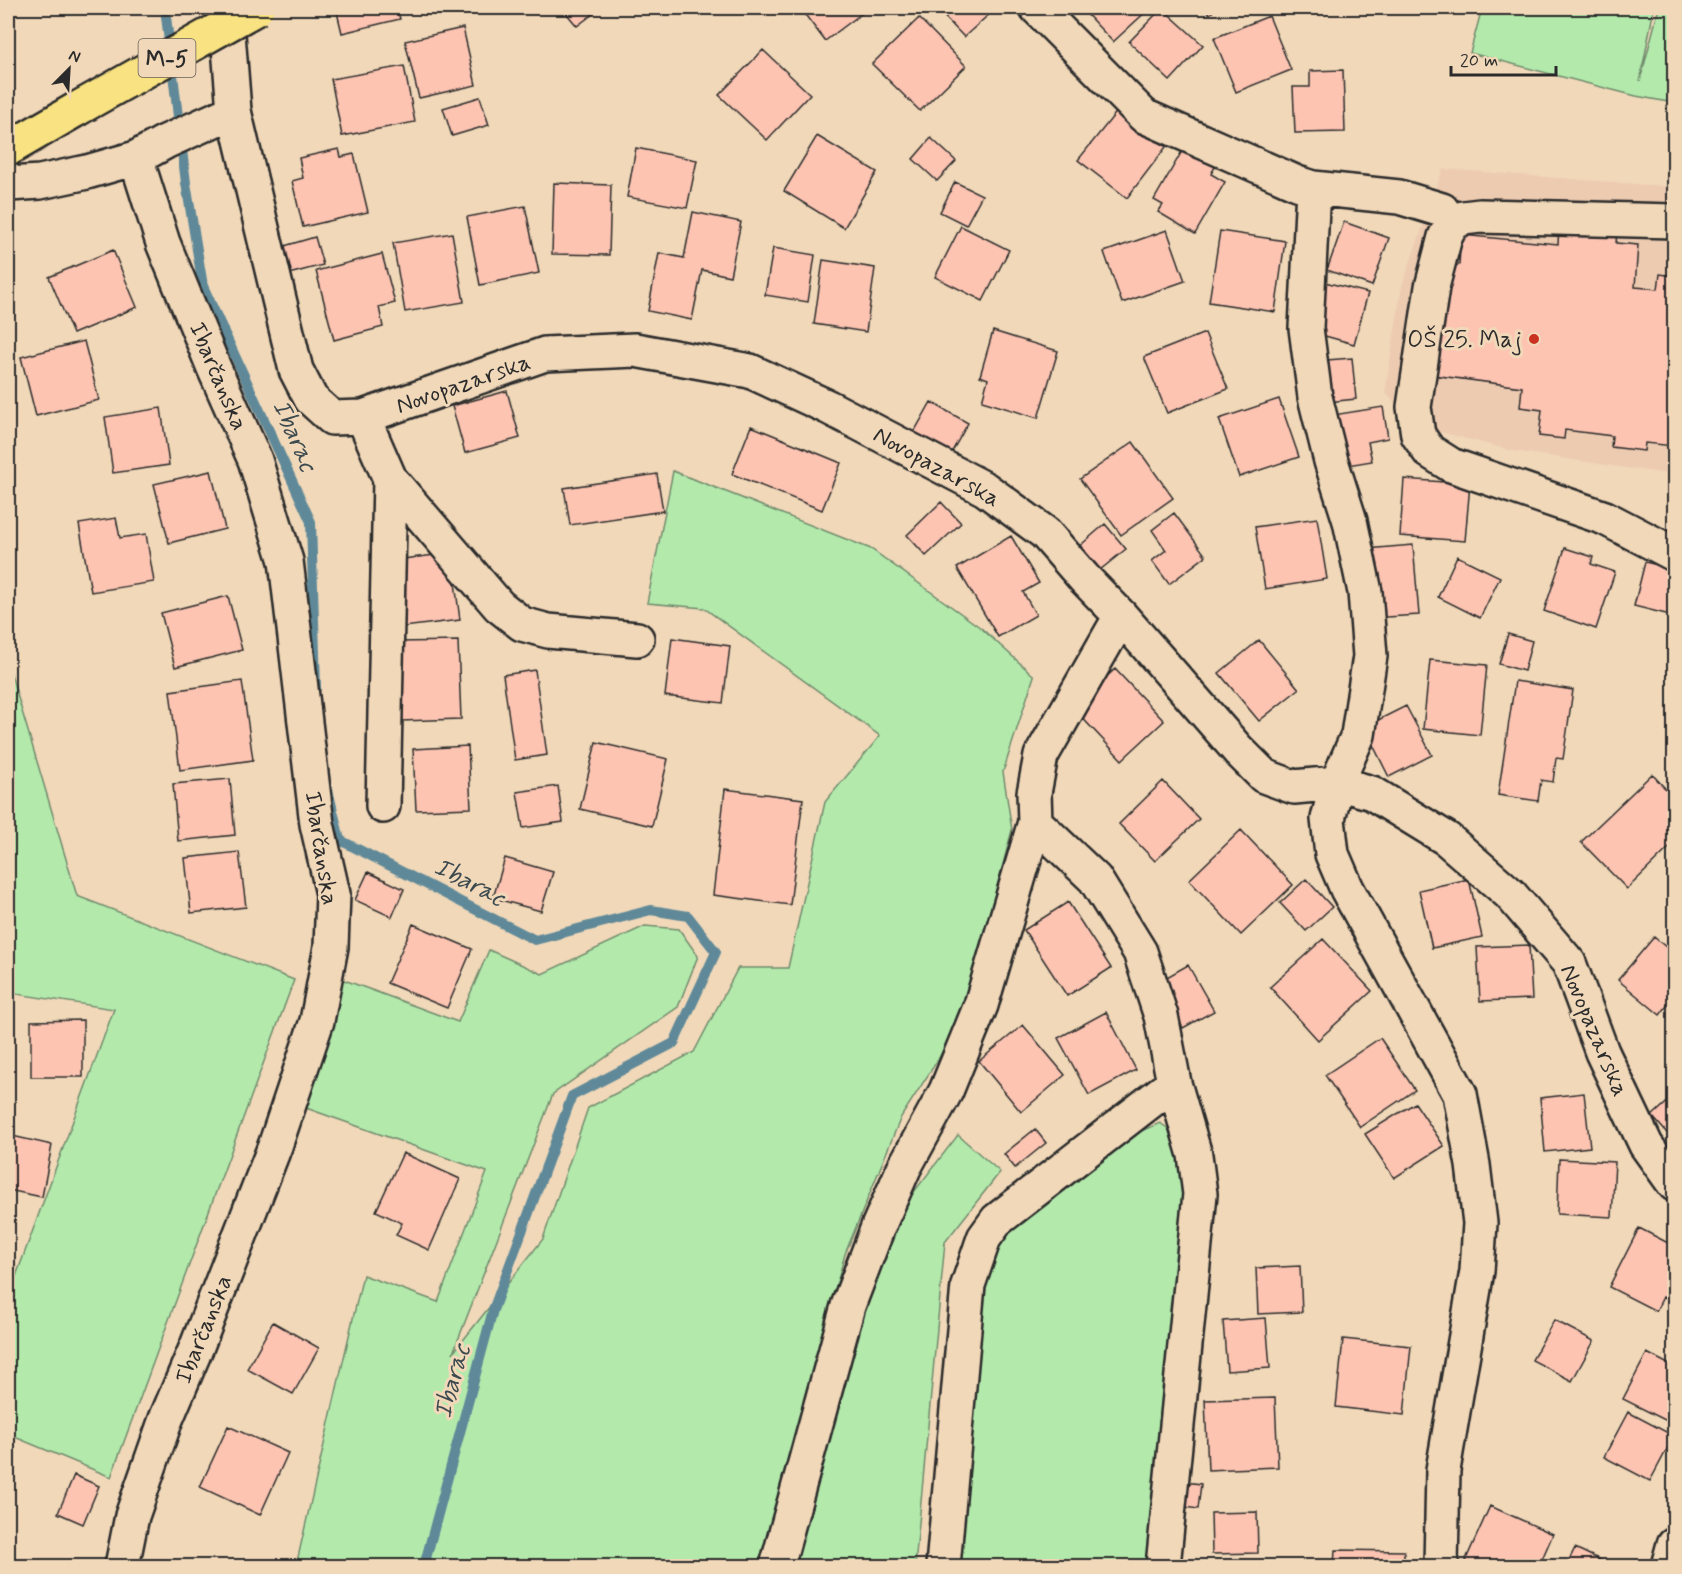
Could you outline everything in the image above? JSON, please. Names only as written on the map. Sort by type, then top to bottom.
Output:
[{"type":"main road","name":"M-5","points":[[8,149],[257,8]]},
{"type":"street","name":"Novopazarska","points":[[226,8],[220,117],[296,370],[311,399],[332,418],[363,417],[545,354],[635,350],[750,371],[828,407],[985,489],[1045,533],[1238,750],[1264,776],[1294,787],[1337,783],[1372,793],[1447,839],[1510,894],[1569,963],[1602,1052],[1646,1145],[1674,1184]]},
{"type":"street","points":[[1037,8],[1144,116],[1297,183],[1314,188],[1399,197],[1442,210],[1452,224]]},
{"type":"street","points":[[8,183],[40,182],[136,158],[220,117]]},
{"type":"street","name":"Ibarčanska","points":[[122,1566],[132,1516],[166,1419],[275,1146],[317,1021],[331,947],[333,894],[317,824],[286,561],[255,460],[214,368],[163,243],[136,158]]},
{"type":"street","points":[[1314,188],[1306,328],[1316,397],[1331,461],[1350,521],[1365,592],[1370,656],[1358,735],[1337,783],[1328,819],[1332,854],[1347,889],[1460,1095],[1473,1165],[1480,1223],[1477,1271],[1443,1470],[1442,1566]]},
{"type":"street","points":[[1674,220],[1480,216],[1463,218],[1452,224],[1445,237],[1432,287],[1414,407],[1418,435],[1429,451],[1450,465],[1605,518],[1674,554]]},
{"type":"street","points":[[363,417],[390,480],[499,606],[522,624],[548,631],[637,639]]},
{"type":"street","points":[[383,806],[390,480]]},
{"type":"street","points":[[777,1566],[848,1306],[878,1227],[904,1168],[946,1091],[981,1005],[1035,822],[1034,793],[1041,756],[1121,616]]},
{"type":"street","points":[[1035,822],[1095,879],[1140,952],[1161,1016],[1174,1083],[1195,1155],[1200,1194],[1163,1566]]},
{"type":"street","points":[[943,1566],[968,1285],[984,1238],[998,1220],[1174,1083]]},
{"type":"street","points":[[1668,1566],[1674,1544]]},
{"type":"shaded area","name":"OŠ 25. Maj","points":[[1443,169],[1674,187],[1674,475],[1514,451],[1417,426],[1385,392],[1402,286]]},
{"type":"green space","points":[[1482,8],[1654,8],[1640,81],[1659,8],[1674,8],[1674,103],[1636,96],[1470,53]]},
{"type":"green space","points":[[673,471],[871,549],[981,628],[1034,676],[1003,772],[1012,830],[967,1000],[939,1058],[901,1117],[845,1254],[760,1566],[296,1566],[363,1275],[438,1302],[487,1172],[289,1102],[336,977],[458,1022],[489,950],[542,974],[645,926],[679,929],[698,956],[678,1007],[553,1094],[453,1353],[543,1239],[588,1108],[694,1052],[738,968],[788,968],[825,802],[880,736],[704,608],[647,603]]},
{"type":"green space","points":[[8,664],[77,896],[294,980],[111,1477],[10,1435],[8,1441],[8,1298],[114,1009],[11,993],[8,1010]]},
{"type":"green space","points":[[1160,1123],[1182,1138],[1188,1181],[1151,1566],[954,1566],[984,1265],[1000,1230],[1096,1150]]},
{"type":"green space","points":[[958,1135],[1000,1172],[945,1242],[915,1566],[785,1566],[876,1241]]},
{"type":"building","points":[[336,8],[397,8],[400,19],[342,33]]},
{"type":"building","points":[[562,8],[601,8],[577,26]]},
{"type":"building","points":[[800,8],[869,8],[825,41]]},
{"type":"building","points":[[936,8],[996,8],[964,37]]},
{"type":"building","points":[[1081,8],[1150,8],[1113,42]]},
{"type":"building","points":[[1162,8],[1203,45],[1170,81],[1129,42]]},
{"type":"building","points":[[1202,8],[1216,8],[1210,14]]},
{"type":"building","points":[[1269,16],[1291,70],[1236,92],[1214,38]]},
{"type":"building","points":[[919,18],[966,66],[920,111],[872,64]]},
{"type":"building","points":[[463,28],[476,85],[419,98],[405,41]]},
{"type":"building","points":[[763,50],[810,94],[767,140],[719,95]]},
{"type":"building","points":[[404,66],[415,122],[342,136],[331,79]]},
{"type":"building","points":[[1343,70],[1345,132],[1295,133],[1293,87],[1310,87],[1310,71]]},
{"type":"building","points":[[480,97],[489,125],[452,136],[443,108]]},
{"type":"building","points":[[1118,110],[1166,147],[1127,198],[1078,160]]},
{"type":"building","points":[[817,136],[877,172],[844,228],[784,191]]},
{"type":"building","points":[[931,138],[956,161],[937,181],[913,159]]},
{"type":"building","points":[[1185,146],[1216,165],[1211,174],[1225,182],[1195,234],[1158,212],[1163,205],[1154,200]]},
{"type":"building","points":[[636,148],[697,160],[687,208],[627,197]]},
{"type":"building","points":[[339,149],[341,157],[354,154],[368,212],[303,227],[292,181],[303,178],[299,158]]},
{"type":"building","points":[[955,182],[982,195],[966,225],[940,212]]},
{"type":"building","points":[[554,183],[611,185],[609,255],[552,254]]},
{"type":"building","points":[[525,206],[539,273],[480,285],[467,217]]},
{"type":"building","points":[[693,212],[741,222],[730,276],[702,270],[692,320],[648,311],[659,253],[684,258]]},
{"type":"building","points":[[1344,222],[1389,238],[1372,286],[1327,270]]},
{"type":"building","points":[[961,226],[1009,250],[983,301],[935,277]]},
{"type":"building","points":[[1559,226],[1617,232],[1616,243],[1638,245],[1635,287],[1658,289],[1660,274],[1674,276],[1674,446],[1645,443],[1644,451],[1611,447],[1612,436],[1565,430],[1564,439],[1539,436],[1542,410],[1520,407],[1522,387],[1425,374],[1447,268],[1459,265],[1461,235],[1558,244]]},
{"type":"building","points":[[1167,230],[1185,281],[1122,303],[1104,252]]},
{"type":"building","points":[[1220,231],[1285,241],[1275,312],[1209,302]]},
{"type":"building","points":[[452,233],[464,302],[405,312],[393,243]]},
{"type":"building","points":[[315,237],[323,265],[281,276],[274,249]]},
{"type":"building","points":[[773,248],[815,255],[808,302],[765,295]]},
{"type":"building","points":[[113,250],[137,307],[73,334],[49,277]]},
{"type":"building","points":[[382,254],[395,303],[379,307],[383,327],[334,340],[316,271]]},
{"type":"building","points":[[823,260],[875,268],[866,332],[814,324]]},
{"type":"building","points":[[1321,281],[1368,293],[1354,344],[1307,331]]},
{"type":"building","points":[[993,331],[1058,351],[1038,418],[982,401],[988,379],[980,376]]},
{"type":"building","points":[[1205,333],[1228,389],[1167,413],[1144,357]]},
{"type":"building","points":[[84,341],[99,400],[36,416],[21,357]]},
{"type":"building","points":[[1352,358],[1356,399],[1318,403],[1314,361]]},
{"type":"building","points":[[507,391],[520,438],[465,453],[452,406]]},
{"type":"building","points":[[1279,399],[1299,457],[1239,477],[1219,419]]},
{"type":"building","points":[[931,402],[968,423],[950,455],[913,434]]},
{"type":"building","points":[[1383,407],[1388,438],[1368,442],[1372,461],[1342,466],[1333,415]]},
{"type":"building","points":[[161,408],[169,465],[113,473],[105,417]]},
{"type":"building","points":[[751,426],[841,463],[822,510],[732,474]]},
{"type":"building","points":[[1133,442],[1173,498],[1121,535],[1080,479]]},
{"type":"building","points":[[211,471],[225,529],[169,543],[154,484]]},
{"type":"building","points":[[657,474],[663,511],[570,525],[564,488]]},
{"type":"building","points":[[1404,479],[1470,484],[1465,541],[1400,536]]},
{"type":"building","points":[[941,502],[961,523],[926,556],[907,535]]},
{"type":"building","points":[[1174,513],[1206,556],[1169,584],[1152,561],[1166,550],[1152,530]]},
{"type":"building","points":[[116,518],[120,538],[146,534],[154,582],[91,592],[79,524]]},
{"type":"building","points":[[1317,518],[1327,579],[1265,589],[1255,527]]},
{"type":"building","points":[[1105,524],[1126,549],[1095,574],[1075,550]]},
{"type":"building","points":[[1011,536],[1039,583],[1023,592],[1036,615],[998,637],[957,568]]},
{"type":"building","points":[[1413,545],[1419,615],[1371,618],[1366,549]]},
{"type":"building","points":[[1565,548],[1593,557],[1591,564],[1615,572],[1596,629],[1544,611]]},
{"type":"building","points":[[451,553],[460,620],[404,627],[395,560]]},
{"type":"building","points":[[1457,556],[1500,577],[1480,618],[1438,597]]},
{"type":"building","points":[[1645,562],[1674,569],[1674,616],[1634,606]]},
{"type":"building","points":[[228,596],[242,650],[175,667],[161,613]]},
{"type":"building","points":[[1508,634],[1532,641],[1524,671],[1499,664]]},
{"type":"building","points":[[672,638],[730,646],[723,703],[665,696]]},
{"type":"building","points":[[1259,640],[1299,689],[1259,721],[1219,673]]},
{"type":"building","points":[[458,641],[461,719],[401,721],[398,642]]},
{"type":"building","points":[[1430,660],[1487,665],[1480,735],[1423,729]]},
{"type":"building","points":[[1115,669],[1164,721],[1122,760],[1073,708]]},
{"type":"building","points":[[535,670],[547,755],[515,760],[503,675]]},
{"type":"building","points":[[242,681],[253,760],[180,770],[170,691]]},
{"type":"building","points":[[1515,681],[1573,690],[1563,759],[1556,758],[1553,782],[1541,780],[1538,801],[1498,795]]},
{"type":"building","points":[[1406,706],[1432,755],[1389,777],[1364,727]]},
{"type":"building","points":[[596,742],[668,759],[652,826],[580,809]]},
{"type":"building","points":[[468,746],[471,808],[416,810],[413,749]]},
{"type":"building","points":[[1652,774],[1674,798],[1674,843],[1627,889],[1581,842]]},
{"type":"building","points":[[230,779],[235,835],[178,841],[173,784]]},
{"type":"building","points":[[1163,781],[1199,819],[1155,861],[1119,824]]},
{"type":"building","points":[[558,786],[563,822],[523,828],[517,792]]},
{"type":"building","points":[[725,789],[803,799],[790,905],[713,895]]},
{"type":"building","points":[[1241,830],[1293,885],[1241,935],[1189,880]]},
{"type":"building","points":[[239,852],[246,907],[191,913],[185,858]]},
{"type":"building","points":[[505,858],[553,872],[541,911],[493,898]]},
{"type":"building","points":[[368,872],[404,889],[392,917],[355,900]]},
{"type":"building","points":[[1306,879],[1332,907],[1306,931],[1280,903]]},
{"type":"building","points":[[1469,879],[1482,937],[1432,948],[1419,890]]},
{"type":"building","points":[[1068,902],[1111,968],[1067,996],[1024,930]]},
{"type":"building","points":[[413,924],[472,949],[447,1008],[387,983]]},
{"type":"building","points":[[1654,937],[1674,954],[1674,997],[1660,1015],[1618,980]]},
{"type":"building","points":[[1323,939],[1372,991],[1318,1040],[1270,987]]},
{"type":"building","points":[[1529,945],[1532,999],[1480,1001],[1477,947]]},
{"type":"building","points":[[1188,965],[1214,1011],[1183,1028],[1158,982]]},
{"type":"building","points":[[1106,1012],[1136,1070],[1089,1095],[1058,1038]]},
{"type":"building","points":[[83,1020],[83,1077],[31,1077],[31,1021]]},
{"type":"building","points":[[1023,1025],[1065,1075],[1021,1112],[979,1061]]},
{"type":"building","points":[[1380,1038],[1415,1090],[1360,1127],[1325,1075]]},
{"type":"building","points":[[1584,1093],[1590,1147],[1545,1152],[1540,1098]]},
{"type":"building","points":[[1674,1096],[1674,1141],[1652,1116]]},
{"type":"building","points":[[1415,1103],[1444,1146],[1394,1178],[1365,1134]]},
{"type":"building","points":[[1035,1129],[1046,1143],[1015,1168],[1004,1154]]},
{"type":"building","points":[[8,1135],[52,1145],[42,1197],[8,1190]]},
{"type":"building","points":[[403,1153],[460,1179],[429,1250],[396,1235],[402,1223],[376,1211]]},
{"type":"building","points":[[1559,1159],[1615,1162],[1612,1217],[1557,1214]]},
{"type":"building","points":[[1639,1228],[1674,1246],[1674,1303],[1663,1297],[1656,1311],[1609,1287]]},
{"type":"building","points":[[1300,1266],[1302,1312],[1258,1314],[1256,1268]]},
{"type":"building","points":[[1266,1318],[1270,1368],[1227,1371],[1223,1321]]},
{"type":"building","points":[[1554,1320],[1594,1341],[1572,1381],[1532,1360]]},
{"type":"building","points":[[273,1322],[319,1348],[293,1394],[247,1369]]},
{"type":"building","points":[[1343,1339],[1411,1346],[1404,1415],[1336,1407]]},
{"type":"building","points":[[1647,1353],[1674,1367],[1674,1411],[1669,1422],[1623,1399]]},
{"type":"building","points":[[1275,1398],[1278,1467],[1208,1470],[1205,1400]]},
{"type":"building","points":[[1628,1412],[1674,1436],[1650,1481],[1604,1457]]},
{"type":"building","points":[[228,1426],[288,1453],[260,1515],[200,1487]]},
{"type":"building","points":[[74,1475],[99,1486],[83,1524],[58,1513]]},
{"type":"building","points":[[1176,1481],[1201,1484],[1198,1509],[1172,1505]]},
{"type":"building","points":[[1490,1506],[1553,1534],[1539,1566],[1463,1566]]},
{"type":"building","points":[[1257,1512],[1258,1553],[1212,1554],[1211,1513]]},
{"type":"building","points":[[1575,1548],[1613,1566],[1566,1566]]},
{"type":"building","points":[[1335,1550],[1404,1551],[1404,1566],[1334,1566]]},
{"type":"waterway","name":"Ibarac","points":[[165,8],[186,183],[203,286],[311,522],[316,688]]},
{"type":"waterway","name":"Ibarac","points":[[328,790],[340,840],[535,940],[651,910],[688,916],[716,952],[674,1043],[572,1096],[493,1310],[424,1566]]},
{"type":"place","name":"OŠ 25. Maj","points":[[1534,339]]}]
